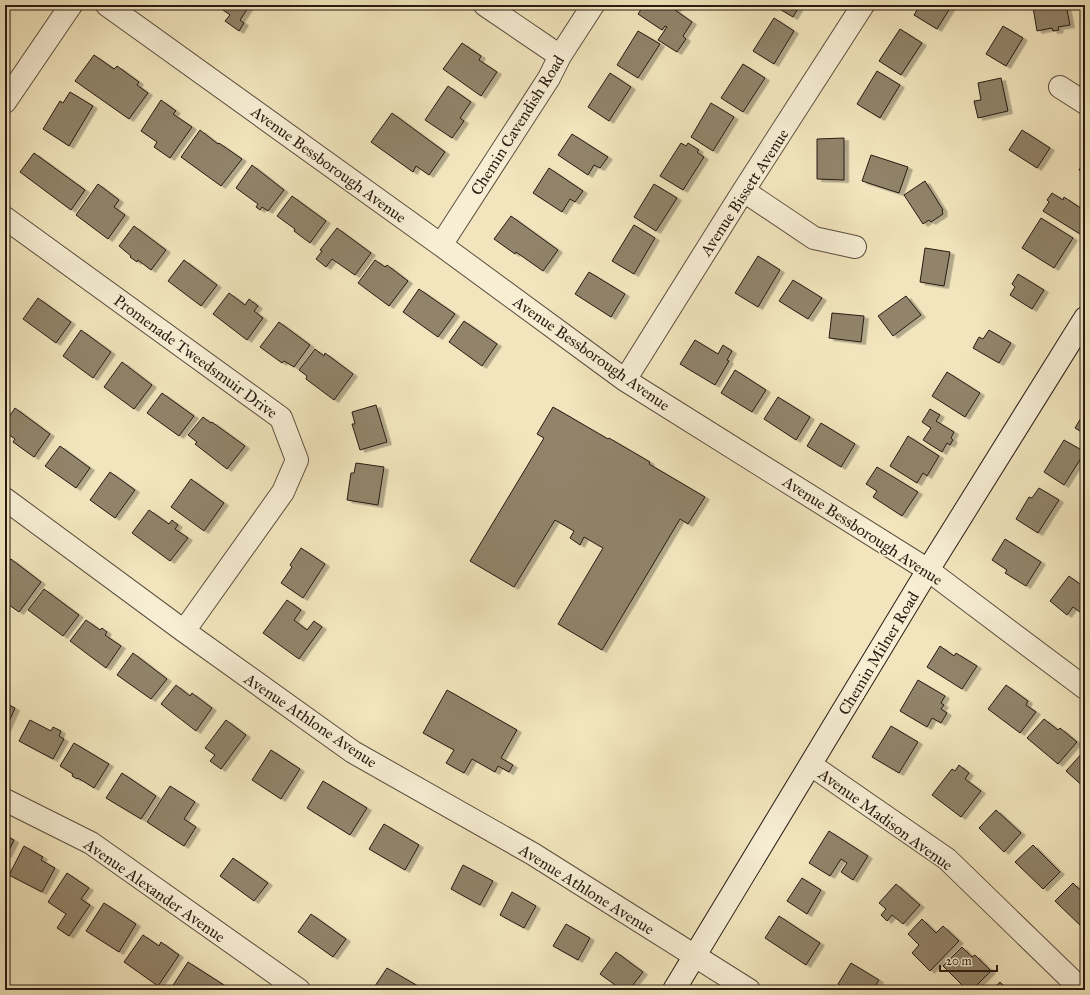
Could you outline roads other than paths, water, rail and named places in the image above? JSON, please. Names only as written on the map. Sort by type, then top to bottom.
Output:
[{"type":"street","points":[[5,102],[71,5]]},
{"type":"street","name":"Avenue Bessborough Avenue","points":[[107,5],[441,245],[625,380],[928,570],[1085,688]]},
{"type":"street","points":[[486,5],[560,56]]},
{"type":"street","name":"Chemin Cavendish Road","points":[[441,245],[549,78],[560,56],[593,5]]},
{"type":"street","name":"Avenue Bissett Avenue","points":[[625,380],[863,5]]},
{"type":"street","points":[[1060,87],[1085,103]]},
{"type":"street","points":[[744,191],[814,238],[855,247]]},
{"type":"street","name":"Promenade Tweedsmuir Drive","points":[[5,218],[281,418],[297,460],[284,492],[184,631]]},
{"type":"street","name":"Chemin Milner Road","points":[[674,990],[928,570],[1085,318]]},
{"type":"street","name":"Avenue Athlone Avenue","points":[[5,499],[184,631],[353,752],[533,854],[749,990]]},
{"type":"street","name":"Avenue Madison Avenue","points":[[811,765],[947,859],[1082,990]]},
{"type":"street","name":"Avenue Alexander Avenue","points":[[5,800],[91,843],[299,990]]}]
